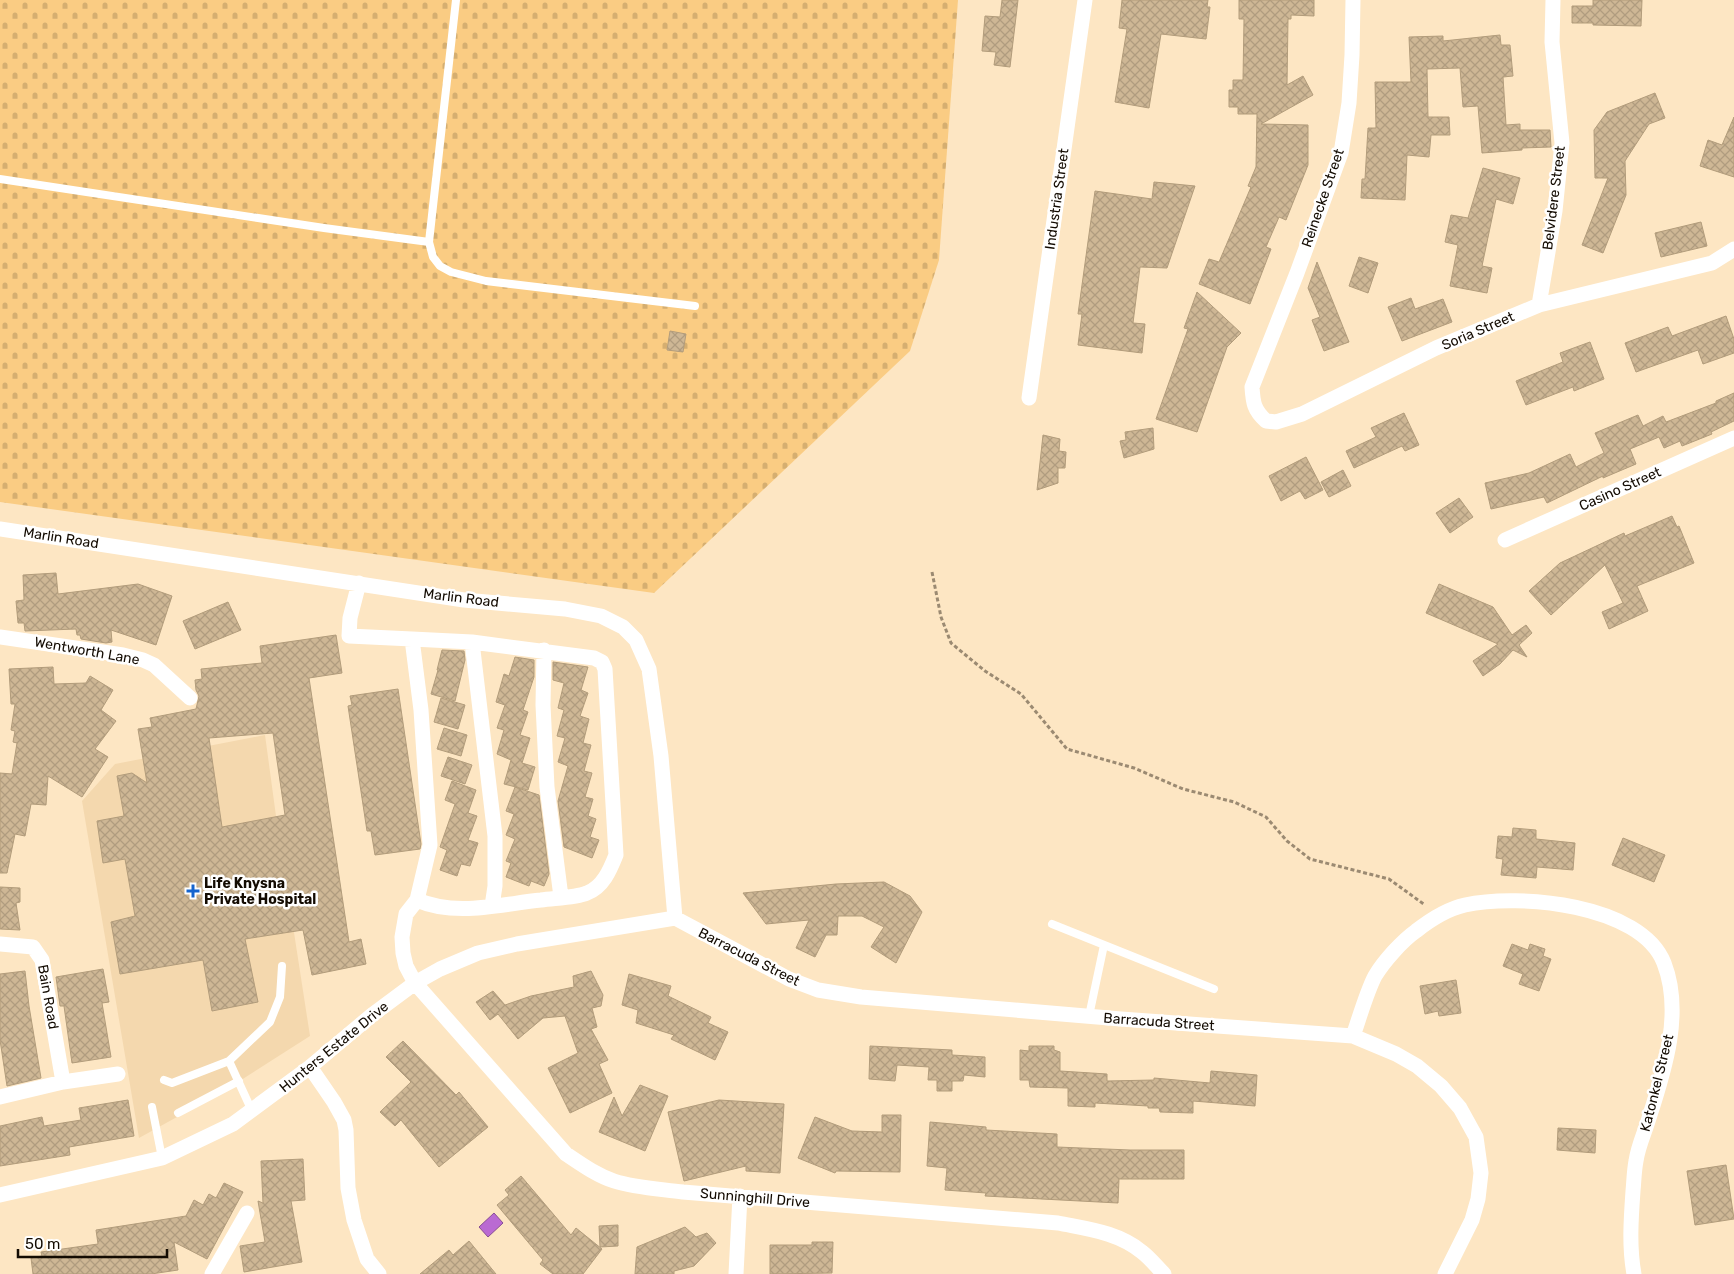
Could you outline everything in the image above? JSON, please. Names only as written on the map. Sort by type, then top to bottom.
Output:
[{"type":"street","name":"Industria Street","points":[[1028,398],[1085,0]]},
{"type":"street","name":"Reinecke Street","points":[[1252,387],[1297,273],[1341,153],[1349,104],[1353,0]]},
{"type":"street","name":"Belvidere Street","points":[[1539,305],[1555,211],[1562,143],[1552,42],[1553,0]]},
{"type":"street","name":"Soria Street","points":[[1252,387],[1253,404],[1259,414],[1266,421],[1276,422],[1302,414],[1436,348],[1539,305],[1712,263],[1734,250]]},
{"type":"street","name":"Casino Street","points":[[1505,540],[1734,438]]},
{"type":"street","name":"Marlin Road","points":[[0,529],[464,600],[565,609],[601,616],[623,627],[636,640],[649,669],[660,746],[675,918]]},
{"type":"street","points":[[358,583],[350,618],[349,636],[472,642],[544,650],[594,658],[602,662],[605,669],[616,855],[610,870],[600,884],[586,893],[492,906],[439,907],[417,900]]},
{"type":"street","name":"Wentworth Lane","points":[[0,637],[123,655],[143,660],[154,665],[190,698]]},
{"type":"street","name":"Sunninghill Drive","points":[[412,639],[421,710],[430,845],[417,900],[406,914],[402,937],[406,966],[415,983],[566,1154],[590,1170],[614,1181],[683,1192],[1067,1225],[1116,1236],[1142,1251],[1164,1274]]},
{"type":"street","points":[[472,642],[495,836],[495,886],[492,906]]},
{"type":"street","points":[[544,650],[543,705],[547,786],[561,897]]},
{"type":"street","name":"Katonkel Street","points":[[1353,1036],[1375,976],[1398,947],[1414,932],[1439,915],[1465,905],[1498,901],[1538,901],[1576,907],[1608,916],[1648,938],[1664,962],[1671,992],[1672,1021],[1669,1045],[1653,1107],[1636,1160],[1630,1226],[1634,1274]]},
{"type":"street","name":"Hunters Estate Drive","points":[[0,1196],[162,1158],[233,1124],[310,1067],[415,983],[440,968],[478,953],[498,948],[675,918]]},
{"type":"street","name":"Barracuda Street","points":[[675,918],[788,980],[818,990],[861,997],[1353,1036],[1396,1054],[1417,1066],[1441,1086],[1460,1108],[1476,1137],[1481,1173],[1478,1199],[1472,1220],[1445,1274]]},
{"type":"street","name":"Bain Road","points":[[0,944],[33,947],[42,960],[63,1082]]},
{"type":"street","points":[[310,1067],[344,1120],[348,1188],[354,1220],[367,1259],[380,1274]]},
{"type":"street","points":[[0,1097],[63,1082],[118,1074]]},
{"type":"street","points":[[736,1274],[740,1196]]},
{"type":"street","points":[[212,1274],[247,1213]]},
{"type":"lane","points":[[456,0],[429,242],[433,257],[440,266],[451,272],[486,281],[695,306]]},
{"type":"lane","points":[[0,179],[429,242]]},
{"type":"lane","points":[[1052,924],[1214,989]]},
{"type":"lane","points":[[1089,1016],[1104,945]]},
{"type":"lane","points":[[164,1080],[172,1083],[229,1061],[270,1022],[280,997],[282,966]]},
{"type":"lane","points":[[229,1061],[252,1111]]},
{"type":"lane","points":[[178,1113],[239,1081]]},
{"type":"lane","points":[[152,1107],[162,1158]]},
{"type":"path","points":[[932,572],[941,617],[951,643],[984,671],[1021,694],[1067,748],[1134,768],[1183,789],[1234,802],[1266,817],[1287,841],[1310,859],[1389,879],[1439,915]]},
{"type":"shaded area","name":"Life Knysna Private Hospital","points":[[265,735],[310,1036],[224,1091],[139,1138],[82,801],[115,764]]},
{"type":"shaded area","points":[[494,1213],[503,1223],[488,1237],[479,1227]]},
{"type":"green space","points":[[0,0],[958,0],[939,260],[910,351],[654,593],[0,502]]},
{"type":"building","points":[[1002,0],[1018,0],[1010,67],[994,65],[996,52],[982,51],[985,16],[1000,17]]},
{"type":"building","points":[[1122,0],[1208,0],[1207,7],[1210,7],[1206,39],[1161,34],[1149,108],[1115,102],[1127,29],[1119,28]]},
{"type":"building","points":[[1239,0],[1314,0],[1314,16],[1291,15],[1291,19],[1288,19],[1287,85],[1303,76],[1313,95],[1261,124],[1308,125],[1308,165],[1286,220],[1279,217],[1266,247],[1271,249],[1250,304],[1199,284],[1209,259],[1219,262],[1251,187],[1248,186],[1256,167],[1257,114],[1238,114],[1238,107],[1229,107],[1229,90],[1233,90],[1233,80],[1243,80],[1244,19],[1239,19]]},
{"type":"building","points":[[1593,0],[1642,0],[1641,26],[1572,23],[1572,6],[1593,6]]},
{"type":"building","points":[[1500,35],[1501,45],[1510,45],[1513,76],[1503,77],[1506,125],[1520,124],[1520,130],[1550,130],[1551,147],[1522,148],[1522,150],[1482,153],[1478,106],[1463,107],[1460,68],[1427,69],[1428,117],[1449,117],[1450,135],[1431,135],[1429,157],[1407,155],[1405,200],[1361,198],[1362,179],[1365,179],[1368,128],[1376,128],[1375,82],[1411,82],[1409,37],[1443,36],[1443,41]]},
{"type":"building","points":[[1655,93],[1665,118],[1649,124],[1625,161],[1626,195],[1603,253],[1582,245],[1608,178],[1595,178],[1594,130],[1607,112]]},
{"type":"building","points":[[1734,117],[1734,177],[1700,166],[1708,140],[1722,145]]},
{"type":"building","points":[[1483,168],[1520,178],[1513,204],[1496,199],[1482,266],[1492,268],[1487,293],[1450,286],[1458,245],[1445,242],[1451,215],[1468,218]]},
{"type":"building","points":[[1154,182],[1195,186],[1167,268],[1140,267],[1133,323],[1145,324],[1142,353],[1078,345],[1082,314],[1078,314],[1095,191],[1152,199]]},
{"type":"building","points":[[1701,222],[1707,246],[1661,257],[1655,233]]},
{"type":"building","points":[[1359,257],[1378,263],[1368,293],[1349,286]]},
{"type":"building","points":[[1317,262],[1349,342],[1324,351],[1312,320],[1320,317],[1308,288]]},
{"type":"building","points":[[1197,292],[1241,333],[1227,347],[1197,432],[1156,419],[1188,329],[1184,328]]},
{"type":"building","points":[[1411,298],[1415,309],[1443,299],[1452,322],[1402,341],[1388,307]]},
{"type":"building","points":[[1726,316],[1734,339],[1734,353],[1703,364],[1698,350],[1636,372],[1625,343],[1668,327],[1672,336]]},
{"type":"building","points":[[670,331],[686,334],[683,352],[667,350]]},
{"type":"building","points":[[1590,342],[1604,379],[1574,391],[1573,387],[1526,405],[1516,381],[1563,362],[1560,353]]},
{"type":"building","points":[[1734,393],[1734,421],[1711,432],[1712,434],[1682,446],[1680,441],[1664,448],[1659,437],[1630,449],[1636,464],[1603,478],[1603,476],[1547,503],[1544,497],[1491,509],[1485,483],[1529,473],[1570,454],[1576,467],[1604,453],[1595,433],[1638,415],[1643,426],[1663,416],[1666,422],[1716,403],[1716,401]]},
{"type":"building","points":[[1404,413],[1419,445],[1405,451],[1402,446],[1354,468],[1346,451],[1376,437],[1371,428]]},
{"type":"building","points":[[1153,428],[1154,449],[1124,458],[1120,441],[1126,440],[1125,432]]},
{"type":"building","points":[[1043,435],[1060,439],[1059,451],[1066,452],[1065,468],[1058,468],[1058,483],[1037,490]]},
{"type":"building","points":[[1306,457],[1323,490],[1305,499],[1300,491],[1281,501],[1269,476]]},
{"type":"building","points":[[1343,470],[1351,486],[1329,497],[1321,482]]},
{"type":"building","points":[[1459,498],[1473,517],[1450,533],[1436,513]]},
{"type":"building","points":[[1672,516],[1677,527],[1679,526],[1694,563],[1637,586],[1648,611],[1609,629],[1602,612],[1623,603],[1605,565],[1551,615],[1529,591],[1560,563],[1624,533],[1625,536]]},
{"type":"building","points":[[56,573],[58,594],[138,584],[172,596],[156,645],[111,630],[112,642],[106,643],[81,639],[80,635],[77,635],[76,629],[25,631],[24,623],[18,623],[16,601],[24,600],[23,575]]},
{"type":"building","points":[[1439,584],[1493,607],[1512,635],[1526,625],[1532,633],[1519,645],[1527,657],[1513,650],[1500,664],[1483,676],[1473,661],[1498,644],[1426,613]]},
{"type":"building","points":[[228,602],[241,630],[195,649],[183,621]]},
{"type":"building","points":[[336,635],[342,673],[309,678],[349,942],[361,939],[366,964],[312,975],[303,930],[245,939],[258,1002],[212,1011],[203,960],[120,974],[111,922],[135,916],[125,859],[103,863],[97,821],[124,816],[117,776],[132,773],[147,783],[138,729],[152,727],[150,718],[196,709],[199,696],[195,680],[202,679],[201,669],[262,663],[260,646]],"holes":[[[273,733],[285,815],[222,827],[209,738]]]},
{"type":"building","points":[[442,650],[464,651],[465,660],[455,701],[431,694]]},
{"type":"building","points":[[515,657],[534,660],[534,677],[523,710],[528,712],[520,735],[530,738],[522,763],[535,767],[528,790],[504,784],[511,760],[497,754],[504,730],[497,728],[505,705],[496,702],[504,674],[509,676]]},
{"type":"building","points":[[553,662],[588,667],[581,690],[588,693],[580,716],[589,719],[583,743],[591,745],[584,771],[592,773],[585,797],[593,799],[588,816],[596,819],[590,837],[599,840],[592,858],[564,847],[558,801],[568,766],[558,762],[565,738],[557,736],[564,710],[558,708],[564,683],[553,680]]},
{"type":"building","points":[[53,667],[54,684],[86,683],[90,676],[113,690],[101,710],[116,721],[95,749],[108,757],[82,797],[48,776],[46,805],[31,804],[25,836],[15,834],[7,873],[0,873],[0,773],[12,774],[17,743],[13,742],[15,731],[11,730],[15,704],[11,704],[9,669]]},
{"type":"building","points":[[398,689],[421,844],[420,849],[375,855],[371,831],[367,831],[348,706],[352,705],[350,696]]},
{"type":"building","points":[[441,698],[465,705],[458,729],[434,722]]},
{"type":"building","points":[[444,728],[467,735],[461,756],[437,749]]},
{"type":"building","points":[[448,757],[472,765],[465,784],[441,776]]},
{"type":"building","points":[[452,781],[476,790],[468,813],[477,816],[468,840],[478,843],[470,866],[461,864],[457,876],[440,870],[447,850],[440,847],[455,804],[445,800]]},
{"type":"building","points":[[515,787],[539,795],[549,874],[544,886],[531,881],[529,886],[506,877],[511,863],[506,861],[515,839],[506,835],[514,814],[506,811]]},
{"type":"building","points":[[1513,828],[1536,830],[1536,839],[1575,843],[1573,870],[1537,867],[1536,878],[1501,875],[1503,859],[1496,858],[1498,836],[1512,837]]},
{"type":"building","points":[[1623,838],[1665,855],[1654,882],[1612,865]]},
{"type":"building","points":[[884,882],[910,896],[922,912],[896,963],[871,947],[884,927],[862,916],[838,916],[837,935],[826,935],[815,957],[796,948],[809,920],[766,924],[743,893],[836,884]]},
{"type":"building","points":[[0,887],[20,888],[20,902],[16,903],[20,930],[0,929]]},
{"type":"building","points":[[1512,944],[1528,950],[1530,944],[1545,949],[1543,956],[1551,959],[1539,991],[1519,984],[1523,974],[1503,966]]},
{"type":"building","points":[[103,969],[109,1002],[102,1003],[111,1057],[72,1063],[64,1006],[60,1006],[56,977]]},
{"type":"building","points":[[25,971],[41,1078],[7,1086],[0,1040],[0,974]]},
{"type":"building","points":[[591,971],[603,995],[601,1006],[592,1008],[597,1027],[591,1029],[608,1060],[599,1064],[612,1093],[570,1113],[548,1068],[578,1053],[565,1016],[543,1018],[518,1039],[498,1014],[490,1020],[476,1002],[493,991],[505,1005],[531,996],[574,987],[573,976]]},
{"type":"building","points":[[629,974],[671,986],[668,996],[711,1017],[708,1023],[728,1032],[715,1060],[671,1039],[674,1035],[636,1023],[638,1010],[622,1005]]},
{"type":"building","points":[[1456,980],[1461,1013],[1439,1016],[1438,1011],[1425,1014],[1420,986]]},
{"type":"building","points":[[403,1041],[456,1095],[459,1092],[488,1127],[439,1167],[401,1120],[395,1126],[380,1112],[411,1082],[386,1057]]},
{"type":"building","points":[[870,1046],[952,1050],[952,1055],[985,1057],[985,1077],[964,1075],[963,1081],[952,1081],[952,1091],[937,1091],[937,1080],[928,1080],[929,1067],[897,1065],[895,1081],[869,1079]]},
{"type":"building","points":[[1029,1046],[1054,1046],[1054,1050],[1060,1052],[1060,1071],[1107,1074],[1107,1081],[1154,1080],[1154,1078],[1210,1083],[1211,1071],[1257,1075],[1255,1106],[1193,1101],[1193,1113],[1160,1112],[1159,1108],[1148,1108],[1148,1106],[1095,1103],[1095,1107],[1068,1106],[1068,1088],[1030,1087],[1029,1080],[1020,1080],[1020,1050],[1029,1051]]},
{"type":"building","points":[[640,1085],[668,1096],[645,1151],[599,1132],[614,1097],[622,1116]]},
{"type":"building","points":[[128,1100],[134,1136],[69,1147],[70,1155],[0,1166],[0,1126],[42,1117],[44,1126],[81,1120],[79,1108]]},
{"type":"building","points":[[719,1100],[784,1104],[780,1173],[746,1171],[746,1166],[684,1181],[668,1112]]},
{"type":"building","points":[[882,1115],[901,1115],[900,1172],[836,1171],[835,1173],[798,1158],[815,1117],[852,1131],[882,1132]]},
{"type":"building","points":[[930,1122],[986,1127],[986,1130],[1057,1134],[1057,1147],[1184,1150],[1184,1179],[1119,1179],[1118,1203],[985,1196],[986,1193],[945,1190],[947,1168],[927,1166]]},
{"type":"building","points":[[1558,1128],[1596,1130],[1595,1153],[1557,1150]]},
{"type":"building","points":[[303,1159],[305,1200],[291,1201],[302,1262],[244,1272],[240,1246],[265,1242],[258,1201],[263,1203],[261,1161]]},
{"type":"building","points":[[1726,1165],[1734,1219],[1695,1225],[1687,1171]]},
{"type":"building","points":[[521,1176],[571,1235],[576,1228],[602,1249],[583,1274],[553,1274],[540,1264],[543,1260],[497,1205],[509,1195],[505,1190]]},
{"type":"building","points":[[224,1183],[243,1192],[207,1259],[174,1242],[178,1270],[151,1274],[33,1274],[31,1258],[42,1256],[41,1252],[98,1244],[96,1230],[186,1216],[194,1200],[203,1205],[209,1194],[216,1198]]},
{"type":"building","points":[[618,1225],[618,1246],[600,1247],[599,1226]]},
{"type":"building","points":[[685,1227],[696,1237],[707,1233],[716,1243],[694,1266],[674,1271],[674,1274],[635,1274],[637,1247]]},
{"type":"building","points":[[469,1241],[496,1274],[420,1274],[449,1250],[453,1255]]},
{"type":"building","points":[[812,1242],[833,1242],[832,1273],[770,1274],[770,1245],[812,1245]]},
{"type":"place","name":"Life Knysna Private Hospital","points":[[193,891]]}]
